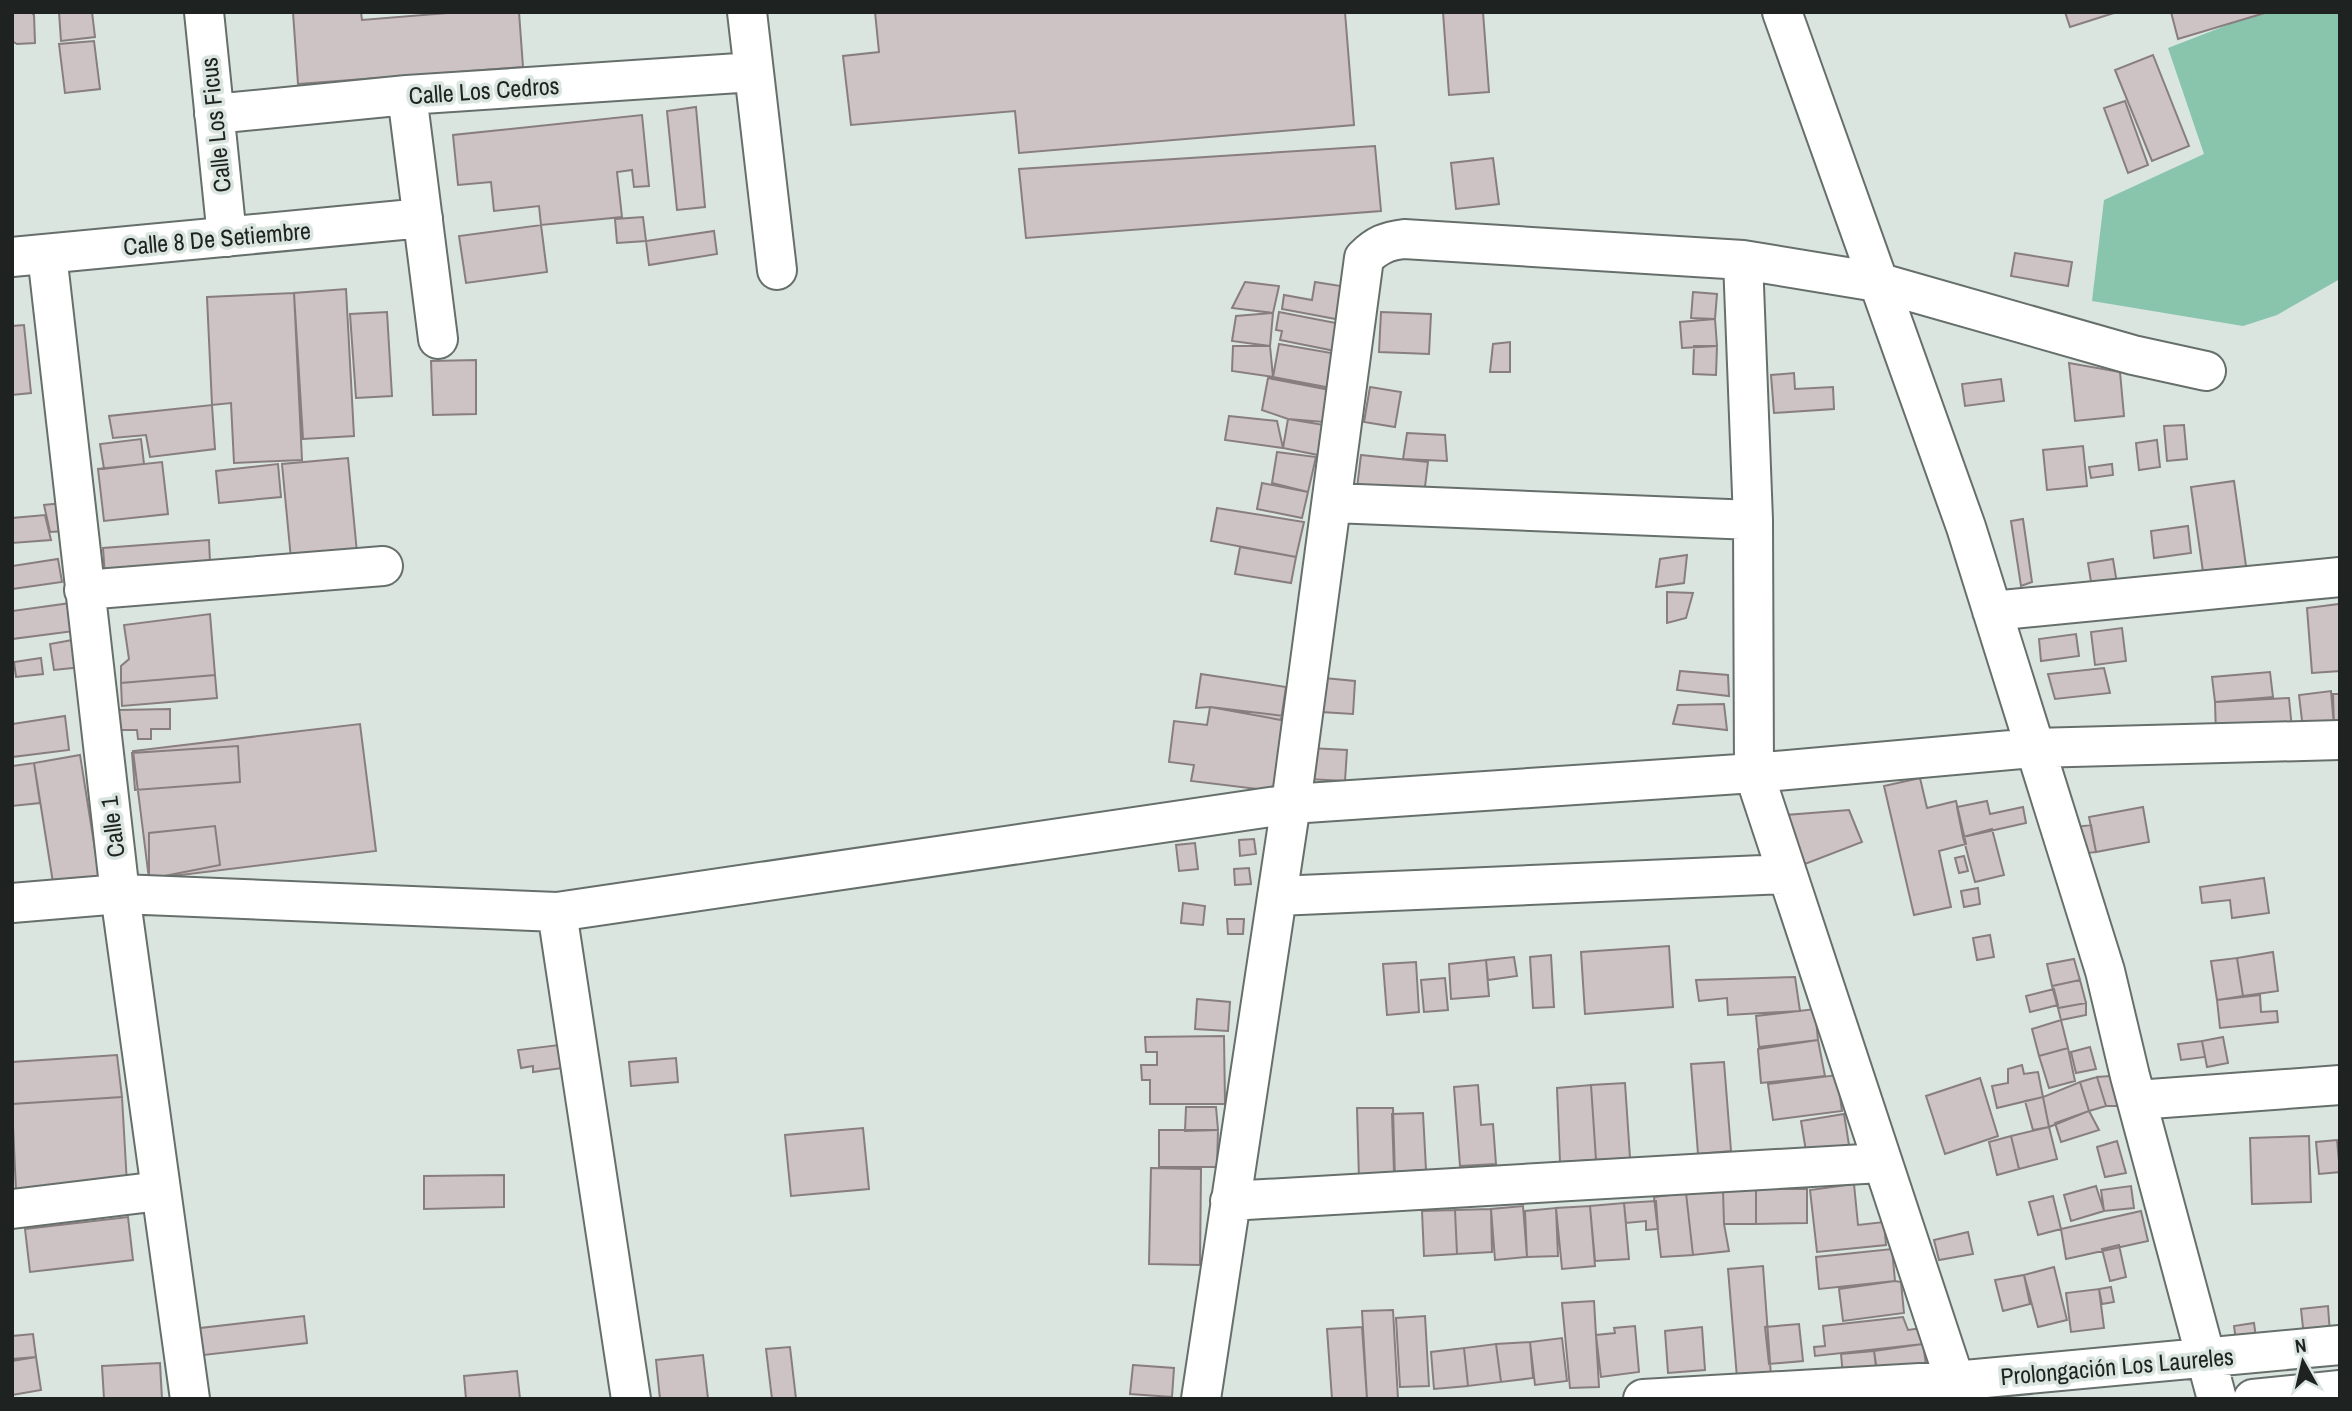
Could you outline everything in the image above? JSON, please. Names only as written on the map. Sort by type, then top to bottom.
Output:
[{"type":"street","name":"Calle Los Ficus","points":[[204,12],[227,237]]},
{"type":"street","points":[[747,12],[777,270]]},
{"type":"street","points":[[1782,12],[1966,527],[2105,971],[2217,1399]]},
{"type":"street","name":"Calle Los Cedros","points":[[214,114],[407,95],[754,72]]},
{"type":"street","points":[[407,95],[438,339]]},
{"type":"street","name":"Calle 8 De Setiembre","points":[[30,255],[423,218]]},
{"type":"street","points":[[1201,1399],[1291,804],[1364,258],[1374,248],[1389,241],[1404,239],[1743,260],[1877,282],[2133,355],[2206,371]]},
{"type":"street","name":"Calle 1","points":[[30,255],[83,590],[120,894],[190,1399]]},
{"type":"street","points":[[1743,260],[1753,520],[1754,773],[1958,1390]]},
{"type":"street","points":[[1333,503],[1753,520]]},
{"type":"street","points":[[83,590],[383,566]]},
{"type":"street","points":[[1992,611],[2340,577]]},
{"type":"street","points":[[12,903],[120,894],[557,912],[1291,804],[1754,773],[2034,748],[2340,740]]},
{"type":"street","points":[[1277,896],[1787,874]]},
{"type":"street","points":[[557,912],[631,1399]]},
{"type":"street","points":[[2137,1100],[2340,1085]]},
{"type":"street","points":[[1230,1201],[1881,1163]]},
{"type":"street","points":[[12,1209],[160,1191]]},
{"type":"street","name":"Prolongación Los Laureles","points":[[1643,1399],[1958,1390],[2205,1358],[2340,1345]]},
{"type":"street","name":"Prolongación Los Laureles","points":[[2253,1399],[2340,1390]]},
{"type":"green space","points":[[2261,12],[2340,12],[2340,279],[2277,315],[2243,326],[2092,301],[2104,200],[2204,154],[2168,48]]},
{"type":"building","points":[[12,12],[31,12],[34,15],[35,43],[17,44],[12,41]]},
{"type":"building","points":[[59,12],[92,12],[95,37],[61,41]]},
{"type":"building","points":[[293,12],[361,12],[362,20],[460,12],[519,12],[523,67],[298,84]]},
{"type":"building","points":[[875,12],[1345,12],[1354,125],[1019,153],[1015,111],[851,125],[843,56],[879,52]]},
{"type":"building","points":[[1443,12],[1483,12],[1489,92],[1449,95]]},
{"type":"building","points":[[2065,12],[2117,12],[2070,27]]},
{"type":"building","points":[[2171,12],[2268,12],[2178,39]]},
{"type":"building","points":[[94,41],[100,89],[65,93],[59,44]]},
{"type":"building","points":[[2153,55],[2189,146],[2152,161],[2115,70]]},
{"type":"building","points":[[2125,101],[2148,165],[2128,173],[2104,108]]},
{"type":"building","points":[[696,107],[705,207],[677,210],[667,111]]},
{"type":"building","points":[[642,115],[649,186],[634,187],[632,170],[617,172],[622,217],[541,225],[539,206],[494,211],[491,182],[458,185],[453,135]]},
{"type":"building","points":[[1375,146],[1381,211],[1026,238],[1019,169]]},
{"type":"building","points":[[1493,158],[1499,204],[1456,209],[1451,163]]},
{"type":"building","points":[[643,217],[646,241],[617,243],[615,219]]},
{"type":"building","points":[[541,225],[547,272],[466,283],[459,236]]},
{"type":"building","points":[[714,231],[717,254],[649,265],[646,241]]},
{"type":"building","points":[[2015,253],[2072,262],[2068,286],[2011,276]]},
{"type":"building","points":[[1245,282],[1279,286],[1273,313],[1232,308]]},
{"type":"building","points":[[1315,282],[1347,287],[1341,320],[1282,309],[1284,295],[1312,300]]},
{"type":"building","points":[[346,289],[354,436],[303,439],[294,293]]},
{"type":"building","points":[[1693,292],[1717,294],[1715,319],[1691,318]]},
{"type":"building","points":[[294,293],[302,460],[234,463],[231,403],[212,405],[207,297]]},
{"type":"building","points":[[387,312],[392,396],[356,398],[350,314]]},
{"type":"building","points":[[1279,312],[1346,325],[1340,352],[1280,340],[1282,331],[1276,330]]},
{"type":"building","points":[[1381,312],[1431,314],[1429,354],[1379,352]]},
{"type":"building","points":[[1273,313],[1270,346],[1232,341],[1236,316]]},
{"type":"building","points":[[1715,319],[1717,346],[1682,348],[1680,322]]},
{"type":"building","points":[[24,325],[31,393],[12,395],[12,326]]},
{"type":"building","points":[[1510,342],[1510,372],[1490,372],[1493,344]]},
{"type":"building","points":[[1279,344],[1337,354],[1331,388],[1273,377]]},
{"type":"building","points":[[1233,346],[1270,346],[1273,377],[1232,371]]},
{"type":"building","points":[[1694,346],[1717,346],[1716,375],[1693,374]]},
{"type":"building","points":[[476,360],[476,414],[433,415],[431,361]]},
{"type":"building","points":[[2069,363],[2120,372],[2124,416],[2075,421]]},
{"type":"building","points":[[1794,373],[1795,389],[1833,387],[1834,409],[1774,413],[1771,375]]},
{"type":"building","points":[[1268,378],[1330,390],[1324,422],[1288,419],[1262,410]]},
{"type":"building","points":[[2001,379],[2004,401],[1965,406],[1962,384]]},
{"type":"building","points":[[1370,387],[1401,392],[1395,427],[1364,422]]},
{"type":"building","points":[[212,405],[215,449],[150,457],[146,435],[113,438],[109,416]]},
{"type":"building","points":[[1229,416],[1277,421],[1283,448],[1225,440]]},
{"type":"building","points":[[1288,419],[1324,425],[1318,455],[1283,448]]},
{"type":"building","points":[[2184,425],[2187,459],[2167,461],[2164,426]]},
{"type":"building","points":[[1407,433],[1445,435],[1447,461],[1403,459]]},
{"type":"building","points":[[141,439],[144,464],[104,469],[100,444]]},
{"type":"building","points":[[2157,440],[2160,467],[2139,470],[2136,443]]},
{"type":"building","points":[[2083,446],[2087,486],[2047,490],[2043,450]]},
{"type":"building","points":[[1277,452],[1316,457],[1308,492],[1272,483]]},
{"type":"building","points":[[1361,455],[1428,462],[1424,495],[1357,488]]},
{"type":"building","points":[[348,458],[357,553],[291,559],[282,464]]},
{"type":"building","points":[[162,462],[168,514],[104,521],[98,469]]},
{"type":"building","points":[[278,464],[281,497],[219,503],[216,471]]},
{"type":"building","points":[[2112,464],[2113,475],[2091,478],[2089,467]]},
{"type":"building","points":[[2234,481],[2247,573],[2204,579],[2191,487]]},
{"type":"building","points":[[1262,483],[1308,492],[1302,518],[1257,509]]},
{"type":"building","points":[[63,503],[66,531],[50,532],[44,505]]},
{"type":"building","points":[[1217,508],[1304,522],[1296,557],[1211,541]]},
{"type":"building","points":[[45,515],[51,540],[12,543],[12,518]]},
{"type":"building","points":[[2023,519],[2032,582],[2021,586],[2011,521]]},
{"type":"building","points":[[2188,526],[2191,553],[2154,558],[2151,531]]},
{"type":"building","points":[[209,540],[210,562],[105,576],[103,548]]},
{"type":"building","points":[[1240,547],[1296,557],[1291,583],[1235,574]]},
{"type":"building","points":[[1687,555],[1684,583],[1656,587],[1660,559]]},
{"type":"building","points":[[58,559],[62,582],[12,589],[12,566]]},
{"type":"building","points":[[2113,559],[2118,590],[2093,594],[2088,563]]},
{"type":"building","points":[[1667,592],[1693,593],[1686,618],[1667,623]]},
{"type":"building","points":[[78,602],[82,630],[12,639],[12,611]]},
{"type":"building","points":[[2339,604],[2340,671],[2312,673],[2307,608]]},
{"type":"building","points":[[210,614],[215,675],[121,683],[121,666],[129,659],[124,625]]},
{"type":"building","points":[[2122,628],[2126,661],[2095,665],[2091,632]]},
{"type":"building","points":[[2076,634],[2079,656],[2041,661],[2039,639]]},
{"type":"building","points":[[78,639],[82,667],[54,670],[50,644]]},
{"type":"building","points":[[41,658],[43,674],[16,677],[14,662]]},
{"type":"building","points":[[2104,668],[2110,693],[2055,699],[2048,674]]},
{"type":"building","points":[[1680,671],[1728,675],[1729,696],[1677,690]]},
{"type":"building","points":[[2270,672],[2273,697],[2215,702],[2212,677]]},
{"type":"building","points":[[1201,674],[1286,687],[1281,720],[1210,707],[1196,708]]},
{"type":"building","points":[[215,675],[217,698],[122,706],[121,683]]},
{"type":"building","points":[[1324,678],[1355,681],[1353,714],[1321,712]]},
{"type":"building","points":[[2331,691],[2334,726],[2303,729],[2299,695]]},
{"type":"building","points":[[2333,694],[2340,694],[2340,725],[2334,726]]},
{"type":"building","points":[[2289,698],[2292,729],[2216,735],[2215,702]]},
{"type":"building","points":[[1724,704],[1727,730],[1673,724],[1678,705]]},
{"type":"building","points":[[1210,707],[1284,716],[1275,791],[1191,781],[1194,765],[1169,762],[1174,721],[1207,725]]},
{"type":"building","points":[[170,709],[170,729],[151,729],[151,739],[138,739],[137,730],[118,730],[118,710]]},
{"type":"building","points":[[65,716],[69,750],[12,757],[12,724]]},
{"type":"building","points":[[360,724],[376,851],[149,879],[133,751]]},
{"type":"building","points":[[238,746],[240,782],[135,790],[132,753]]},
{"type":"building","points":[[1310,748],[1347,750],[1345,781],[1308,779]]},
{"type":"building","points":[[80,755],[100,881],[54,889],[34,763]]},
{"type":"building","points":[[34,763],[40,803],[12,806],[12,766]]},
{"type":"building","points":[[1920,778],[1927,808],[1956,801],[1966,844],[1939,851],[1951,907],[1914,915],[1884,786]]},
{"type":"building","points":[[1987,801],[1990,814],[2023,807],[2026,823],[1963,837],[1957,807]]},
{"type":"building","points":[[2143,807],[2149,842],[2096,852],[2089,817]]},
{"type":"building","points":[[1849,810],[1862,842],[1805,864],[1786,815]]},
{"type":"building","points":[[2091,825],[2096,852],[2080,854],[2075,827]]},
{"type":"building","points":[[215,826],[220,865],[149,879],[149,833]]},
{"type":"building","points":[[1992,829],[2004,875],[1975,882],[1963,837]]},
{"type":"building","points":[[1254,839],[1256,854],[1240,856],[1239,840]]},
{"type":"building","points":[[1195,843],[1198,869],[1179,871],[1176,845]]},
{"type":"building","points":[[1964,856],[1968,871],[1959,873],[1955,858]]},
{"type":"building","points":[[1249,868],[1251,884],[1235,885],[1234,869]]},
{"type":"building","points":[[2264,878],[2269,913],[2232,918],[2230,900],[2202,903],[2200,887]]},
{"type":"building","points":[[1978,888],[1980,904],[1964,907],[1961,891]]},
{"type":"building","points":[[1183,903],[1205,906],[1203,925],[1181,923]]},
{"type":"building","points":[[1227,919],[1244,919],[1243,934],[1228,934]]},
{"type":"building","points":[[1990,935],[1994,957],[1977,960],[1973,938]]},
{"type":"building","points":[[1669,946],[1673,1007],[1585,1014],[1581,952]]},
{"type":"building","points":[[2273,952],[2278,991],[2243,996],[2237,958]]},
{"type":"building","points":[[1551,955],[1554,1007],[1533,1008],[1530,957]]},
{"type":"building","points":[[1514,957],[1517,976],[1488,980],[1486,960]]},
{"type":"building","points":[[2237,958],[2243,996],[2217,1000],[2211,961]]},
{"type":"building","points":[[2074,959],[2080,980],[2052,986],[2047,964]]},
{"type":"building","points":[[1486,960],[1489,996],[1451,999],[1449,964]]},
{"type":"building","points":[[1416,962],[1419,1012],[1387,1015],[1383,964]]},
{"type":"building","points":[[1795,977],[1800,1011],[1728,1015],[1727,998],[1699,1001],[1696,980]]},
{"type":"building","points":[[1445,978],[1448,1010],[1424,1012],[1421,980]]},
{"type":"building","points":[[2080,980],[2086,1003],[2058,1008],[2052,986]]},
{"type":"building","points":[[2054,989],[2058,1005],[2030,1012],[2026,996]]},
{"type":"building","points":[[2260,995],[2261,1012],[2277,1011],[2278,1022],[2220,1028],[2217,1000]]},
{"type":"building","points":[[1197,999],[1230,1002],[1228,1031],[1195,1029]]},
{"type":"building","points":[[2086,1003],[2086,1015],[2061,1020],[2058,1008]]},
{"type":"building","points":[[1815,1009],[1818,1040],[1759,1047],[1756,1016]]},
{"type":"building","points":[[2061,1020],[2068,1048],[2039,1056],[2032,1029]]},
{"type":"building","points":[[1224,1036],[1225,1104],[1150,1104],[1150,1080],[1142,1080],[1141,1065],[1157,1065],[1157,1052],[1146,1052],[1145,1037]]},
{"type":"building","points":[[2223,1037],[2228,1063],[2207,1067],[2202,1041]]},
{"type":"building","points":[[1818,1040],[1825,1076],[1761,1083],[1758,1049]]},
{"type":"building","points":[[2202,1041],[2205,1057],[2181,1060],[2178,1044]]},
{"type":"building","points":[[567,1044],[570,1067],[533,1072],[533,1066],[521,1068],[518,1050]]},
{"type":"building","points":[[2090,1047],[2096,1069],[2076,1073],[2071,1052]]},
{"type":"building","points":[[2068,1048],[2075,1081],[2049,1088],[2039,1056]]},
{"type":"building","points":[[117,1055],[122,1097],[12,1104],[12,1062]]},
{"type":"building","points":[[676,1058],[678,1082],[631,1086],[629,1062]]},
{"type":"building","points":[[1724,1062],[1731,1151],[1698,1154],[1691,1064]]},
{"type":"building","points":[[2022,1065],[2024,1074],[2038,1072],[2043,1097],[1997,1108],[1992,1086],[2008,1083],[2008,1069]]},
{"type":"building","points":[[1837,1075],[1842,1111],[1773,1120],[1768,1084]]},
{"type":"building","points":[[2110,1076],[2119,1106],[2106,1106],[2097,1077]]},
{"type":"building","points":[[2097,1077],[2106,1106],[2089,1111],[2080,1082]]},
{"type":"building","points":[[1980,1078],[1998,1136],[1945,1154],[1926,1096]]},
{"type":"building","points":[[2080,1082],[2089,1111],[2049,1127],[2043,1097]]},
{"type":"building","points":[[1625,1083],[1630,1158],[1596,1160],[1591,1085]]},
{"type":"building","points":[[1478,1085],[1481,1125],[1493,1124],[1496,1164],[1460,1166],[1454,1087]]},
{"type":"building","points":[[1591,1085],[1596,1160],[1560,1162],[1557,1088]]},
{"type":"building","points":[[122,1097],[127,1184],[16,1191],[12,1104]]},
{"type":"building","points":[[2043,1097],[2049,1127],[2033,1130],[2025,1101]]},
{"type":"building","points":[[1186,1107],[1216,1107],[1218,1130],[1185,1131]]},
{"type":"building","points":[[1357,1108],[1393,1108],[1395,1179],[1359,1179]]},
{"type":"building","points":[[2089,1111],[2099,1130],[2061,1142],[2055,1123]]},
{"type":"building","points":[[1423,1113],[1426,1170],[1394,1172],[1392,1114]]},
{"type":"building","points":[[1844,1114],[1849,1145],[1806,1151],[1801,1121]]},
{"type":"building","points":[[2049,1127],[2057,1159],[2019,1169],[2011,1136]]},
{"type":"building","points":[[863,1128],[869,1189],[791,1196],[785,1135]]},
{"type":"building","points":[[1159,1130],[1218,1130],[1217,1167],[1159,1167]]},
{"type":"building","points":[[2011,1136],[2019,1169],[1997,1175],[1989,1142]]},
{"type":"building","points":[[2309,1136],[2311,1202],[2252,1204],[2250,1138]]},
{"type":"building","points":[[2337,1140],[2340,1172],[2319,1174],[2316,1142]]},
{"type":"building","points":[[2117,1141],[2126,1173],[2105,1177],[2097,1147]]},
{"type":"building","points":[[1151,1168],[1201,1169],[1200,1265],[1149,1264]]},
{"type":"building","points":[[504,1175],[504,1207],[424,1209],[424,1176]]},
{"type":"building","points":[[1854,1184],[1858,1225],[1884,1222],[1886,1245],[1817,1252],[1810,1190]]},
{"type":"building","points":[[2096,1186],[2104,1211],[2071,1221],[2064,1195]]},
{"type":"building","points":[[2131,1186],[2134,1208],[2104,1211],[2101,1190]]},
{"type":"building","points":[[1756,1189],[1756,1224],[1724,1224],[1723,1190]]},
{"type":"building","points":[[1756,1189],[1807,1189],[1807,1223],[1756,1224]]},
{"type":"building","points":[[1723,1190],[1724,1224],[1729,1251],[1693,1255],[1686,1193]]},
{"type":"building","points":[[1686,1193],[1693,1255],[1661,1257],[1654,1197]]},
{"type":"building","points":[[2053,1196],[2061,1229],[2038,1235],[2029,1202]]},
{"type":"building","points":[[1656,1201],[1658,1229],[1646,1230],[1646,1221],[1626,1223],[1624,1203]]},
{"type":"building","points":[[1624,1203],[1629,1259],[1595,1261],[1590,1206]]},
{"type":"building","points":[[1523,1206],[1527,1257],[1495,1260],[1491,1209]]},
{"type":"building","points":[[1590,1206],[1595,1266],[1562,1269],[1556,1208]]},
{"type":"building","points":[[1556,1208],[1558,1256],[1527,1257],[1525,1211]]},
{"type":"building","points":[[1491,1209],[1492,1252],[1457,1254],[1455,1210]]},
{"type":"building","points":[[1455,1210],[1457,1254],[1424,1256],[1422,1211]]},
{"type":"building","points":[[2141,1211],[2148,1241],[2066,1259],[2061,1229]]},
{"type":"building","points":[[128,1217],[133,1260],[30,1272],[25,1229]]},
{"type":"building","points":[[1968,1232],[1973,1254],[1939,1260],[1934,1240]]},
{"type":"building","points":[[2119,1245],[2126,1277],[2110,1281],[2102,1249]]},
{"type":"building","points":[[1892,1249],[1895,1281],[1819,1289],[1816,1257]]},
{"type":"building","points":[[1763,1266],[1771,1376],[1737,1378],[1728,1269]]},
{"type":"building","points":[[2054,1267],[2067,1320],[2038,1327],[2024,1275]]},
{"type":"building","points":[[2024,1275],[2030,1304],[2003,1311],[1995,1280]]},
{"type":"building","points":[[1901,1282],[1904,1313],[1843,1321],[1839,1289]]},
{"type":"building","points":[[2111,1287],[2114,1302],[2102,1304],[2099,1289]]},
{"type":"building","points":[[2099,1289],[2104,1328],[2071,1332],[2066,1293]]},
{"type":"building","points":[[1594,1301],[1599,1387],[1570,1388],[1562,1303]]},
{"type":"building","points":[[2328,1306],[2330,1334],[2304,1337],[2301,1309]]},
{"type":"building","points":[[1393,1310],[1398,1399],[1367,1399],[1362,1311]]},
{"type":"building","points":[[304,1316],[307,1343],[195,1356],[192,1329]]},
{"type":"building","points":[[1425,1316],[1429,1386],[1400,1387],[1396,1318]]},
{"type":"building","points":[[1903,1317],[1908,1330],[1922,1328],[1923,1344],[1815,1356],[1814,1347],[1825,1346],[1823,1326]]},
{"type":"building","points":[[2254,1323],[2257,1345],[2237,1348],[2234,1326]]},
{"type":"building","points":[[1799,1324],[1803,1361],[1769,1364],[1765,1327]]},
{"type":"building","points":[[1635,1326],[1639,1372],[1601,1377],[1596,1335],[1615,1333],[1614,1328]]},
{"type":"building","points":[[1362,1327],[1367,1399],[1332,1399],[1327,1329]]},
{"type":"building","points":[[1702,1327],[1705,1370],[1668,1373],[1665,1331]]},
{"type":"building","points":[[33,1334],[36,1357],[12,1359],[12,1336]]},
{"type":"building","points":[[1562,1338],[1567,1381],[1535,1385],[1530,1342]]},
{"type":"building","points":[[1530,1342],[1533,1378],[1501,1382],[1496,1344]]},
{"type":"building","points":[[1496,1344],[1501,1382],[1468,1386],[1464,1348]]},
{"type":"building","points":[[1923,1344],[1928,1378],[1879,1384],[1874,1351]]},
{"type":"building","points":[[790,1347],[796,1399],[772,1399],[766,1349]]},
{"type":"building","points":[[1464,1348],[1468,1386],[1434,1389],[1431,1352]]},
{"type":"building","points":[[1874,1351],[1878,1383],[1844,1387],[1841,1354]]},
{"type":"building","points":[[703,1355],[708,1399],[660,1399],[656,1360]]},
{"type":"building","points":[[36,1357],[41,1390],[12,1395],[12,1361]]},
{"type":"building","points":[[160,1363],[162,1399],[104,1399],[102,1366]]},
{"type":"building","points":[[1133,1365],[1174,1368],[1172,1397],[1130,1394]]},
{"type":"building","points":[[517,1371],[520,1399],[466,1399],[464,1376]]}]
